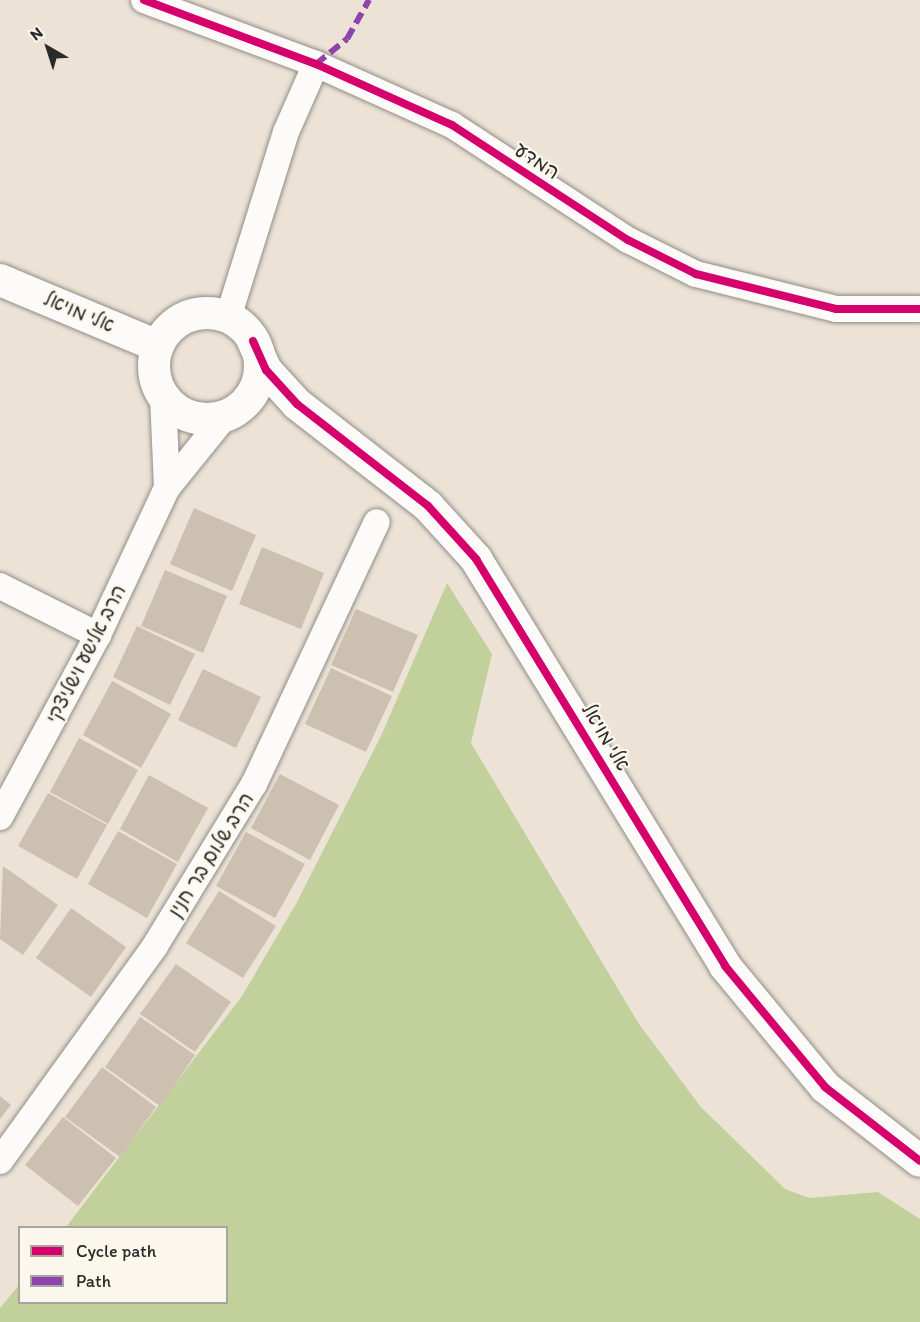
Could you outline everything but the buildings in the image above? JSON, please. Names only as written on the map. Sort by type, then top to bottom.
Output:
[{"type":"street","name":"המדע","points":[[144,0],[316,64],[452,125],[628,240],[696,274],[836,309],[920,309]]},
{"type":"street","points":[[228,318],[286,132],[316,64]]},
{"type":"street","name":"אלי מויאל","points":[[0,280],[158,346]]},
{"type":"street","points":[[230,413],[252,393],[260,371],[253,341],[228,318],[187,317],[158,346],[154,363],[163,396],[190,417],[230,413],[297,405]]},
{"type":"street","name":"אלי מויאל","points":[[253,341],[266,370],[297,405],[428,506],[476,559],[725,966],[825,1087],[920,1161]]},
{"type":"street","name":"הרב אלישע וישליצקי","points":[[163,396],[167,488]]},
{"type":"street","name":"הרב אלישע וישליצקי","points":[[0,818],[98,635],[167,488],[230,413]]},
{"type":"street","name":"הרב שלום בר חנין","points":[[0,1161],[155,946],[254,784],[377,522]]},
{"type":"street","points":[[0,586],[98,635]]},
{"type":"green space","points":[[447,583],[492,654],[471,743],[639,1024],[700,1106],[785,1189],[809,1198],[878,1192],[920,1219],[920,1322],[0,1322],[0,1308],[18,1286],[18,1304],[228,1304],[228,1226],[67,1226],[242,996],[296,904],[381,736]]},
{"type":"marked path","points":[[316,64],[347,39],[369,0]]},
{"type":"cycle path","points":[[144,0],[316,64],[452,125],[628,240],[696,274],[836,309],[920,309]]},
{"type":"cycle path","points":[[253,341],[266,370],[297,404],[428,506],[476,559],[725,966],[825,1087],[920,1161]]}]
